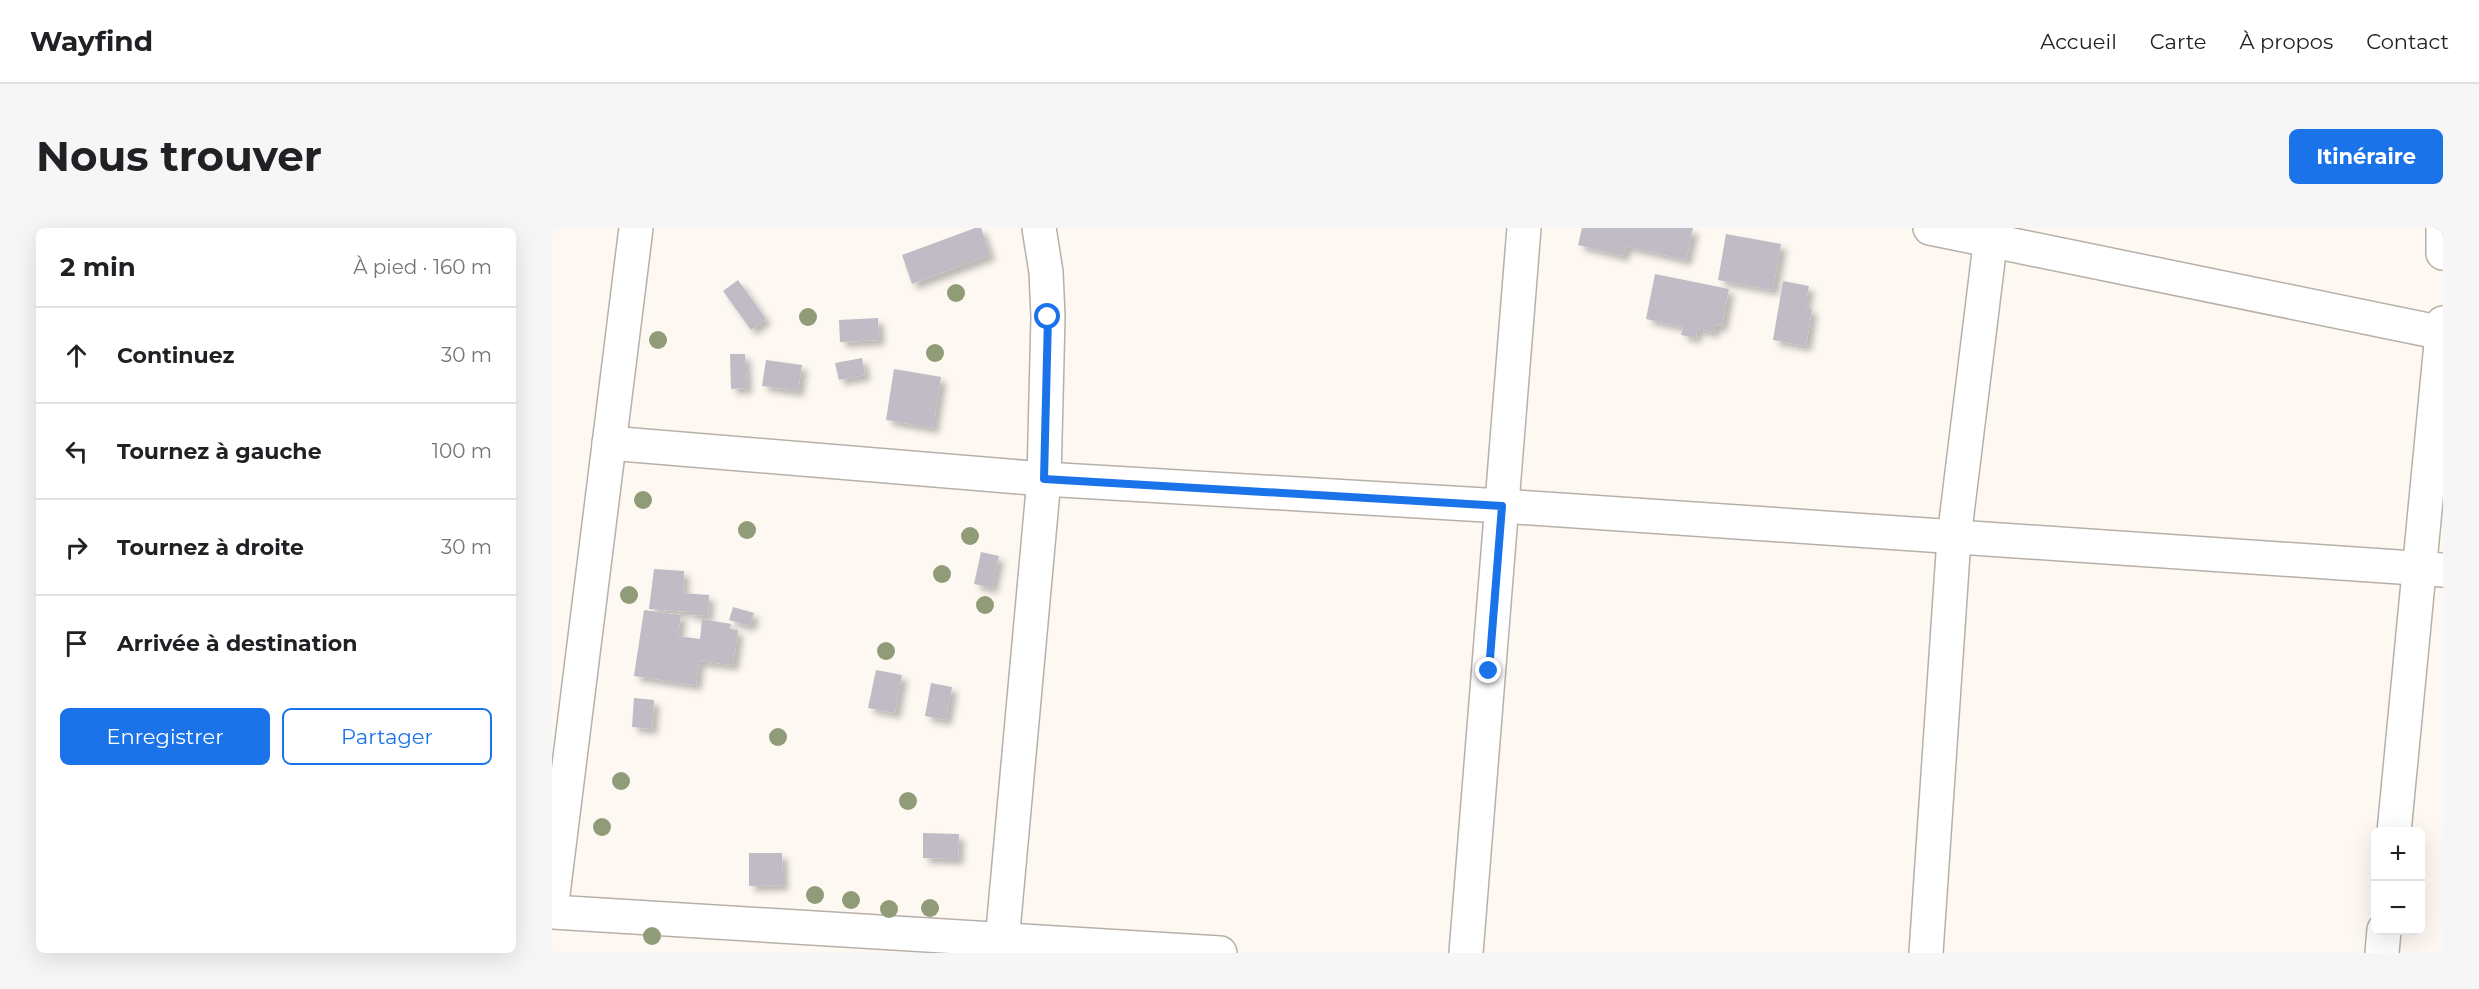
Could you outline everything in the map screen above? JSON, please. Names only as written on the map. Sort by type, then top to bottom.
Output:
[{"type":"street","points":[[552,902],[636,228]]},
{"type":"street","points":[[1002,946],[1044,479],[1048,317],[1046,272],[1039,228]]},
{"type":"street","points":[[1466,953],[1524,228]]},
{"type":"street","points":[[1930,228],[1991,235],[2443,333]]},
{"type":"street","points":[[2443,228],[2443,254]]},
{"type":"street","points":[[1926,953],[1954,538],[1991,235]]},
{"type":"street","points":[[2395,827],[2431,569],[2443,323]]},
{"type":"street","points":[[609,443],[1044,479],[1502,506],[2431,569]]},
{"type":"street","points":[[552,912],[1002,946],[1220,953]]},
{"type":"street","points":[[2382,953],[2384,935]]},
{"type":"building","points":[[975,228],[981,228],[990,255],[912,284],[902,255]]},
{"type":"building","points":[[1582,228],[1693,228],[1686,260],[1626,246],[1623,256],[1578,245]]},
{"type":"building","points":[[1726,234],[1781,244],[1773,290],[1718,280]]},
{"type":"building","points":[[1655,274],[1729,289],[1722,326],[1715,325],[1714,332],[1697,329],[1696,338],[1681,335],[1683,327],[1646,319]]},
{"type":"building","points":[[738,280],[766,319],[751,330],[723,291]]},
{"type":"building","points":[[1783,281],[1809,286],[1805,307],[1812,309],[1806,346],[1773,340]]},
{"type":"building","points":[[878,318],[879,340],[840,342],[839,320]]},
{"type":"building","points":[[730,354],[745,354],[747,388],[731,389]]},
{"type":"building","points":[[862,358],[865,375],[839,380],[835,363]]},
{"type":"building","points":[[766,360],[802,365],[798,391],[762,386]]},
{"type":"building","points":[[894,369],[941,377],[933,428],[886,420]]},
{"type":"building","points":[[981,552],[999,556],[992,588],[974,584]]},
{"type":"building","points":[[654,569],[684,571],[683,593],[709,595],[708,616],[691,615],[691,612],[649,609]]},
{"type":"building","points":[[733,607],[754,613],[750,626],[729,620]]},
{"type":"building","points":[[644,610],[681,615],[678,636],[700,639],[702,619],[731,624],[730,629],[738,630],[733,665],[699,661],[696,685],[634,676]]},
{"type":"building","points":[[876,670],[902,675],[895,713],[868,708]]},
{"type":"building","points":[[931,683],[952,687],[946,720],[925,716]]},
{"type":"building","points":[[634,698],[654,700],[652,729],[632,727]]},
{"type":"building","points":[[923,833],[959,834],[958,859],[923,858]]},
{"type":"building","points":[[749,853],[782,853],[783,885],[749,886]]},
{"type":"route","points":[[1048,317],[1044,479],[1502,506],[1489,671]]}]
